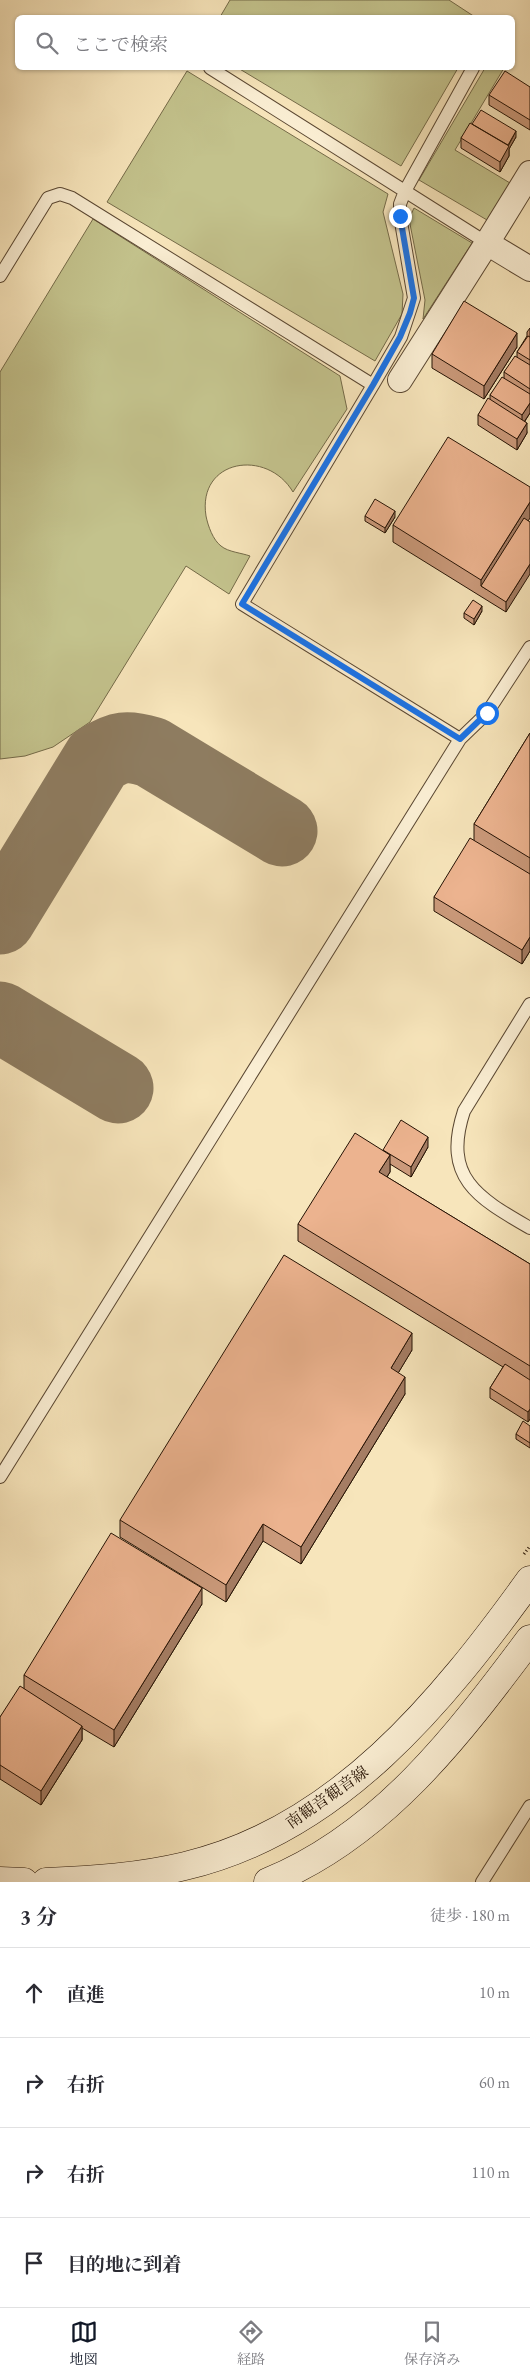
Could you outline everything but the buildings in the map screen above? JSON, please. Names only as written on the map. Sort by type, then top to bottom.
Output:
[{"type":"main road","name":"南観音観音線","points":[[46,1882],[104,1880],[187,1866],[248,1845],[281,1829],[328,1800],[368,1769],[404,1735],[466,1665],[524,1571]]},
{"type":"main road","points":[[268,1882],[311,1861],[344,1841],[377,1816],[411,1784],[468,1720],[530,1639]]},
{"type":"main road","points":[[0,1881],[24,1882]]},
{"type":"street","points":[[400,380],[530,173]]},
{"type":"street","points":[[487,243],[530,269]]},
{"type":"lane","points":[[213,70],[487,243]]},
{"type":"lane","points":[[460,739],[242,604],[400,337],[414,298],[400,216],[400,204],[405,191],[472,70]]},
{"type":"lane","points":[[0,276],[48,198],[60,194],[72,198],[373,385]]},
{"type":"lane","points":[[0,1477],[460,739],[487,713],[530,647]]},
{"type":"lane","points":[[530,1004],[464,1111],[456,1149],[462,1170],[471,1188],[490,1205],[530,1228]]},
{"type":"lane","points":[[482,1882],[530,1806]]},
{"type":"path","points":[[524,1571],[530,1546]]},
{"type":"shaded area","points":[[230,0],[449,0],[472,15],[221,15]]},
{"type":"shaded area","points":[[241,70],[457,70],[401,166]]},
{"type":"shaded area","points":[[484,70],[503,70],[455,150],[510,183],[487,220],[419,180]]},
{"type":"shaded area","points":[[187,71],[388,194],[383,212],[403,294],[402,314],[375,361],[107,202]]},
{"type":"shaded area","points":[[414,208],[472,243],[423,319],[425,300],[409,219]]},
{"type":"shaded area","points":[[93,219],[340,376],[347,409],[293,492],[281,478],[267,469],[252,465],[236,466],[223,472],[212,482],[206,497],[206,516],[213,537],[224,548],[250,556],[229,594],[186,566],[90,722],[53,747],[25,756],[0,759],[0,372]]},
{"type":"taxiway","points":[[0,919],[98,759],[118,749],[136,748],[151,752],[282,831]]},
{"type":"taxiway","points":[[0,1017],[118,1088]]},
{"type":"route","points":[[400,216],[414,298],[410,313],[400,337],[373,385],[242,604],[460,739],[487,713]]}]
